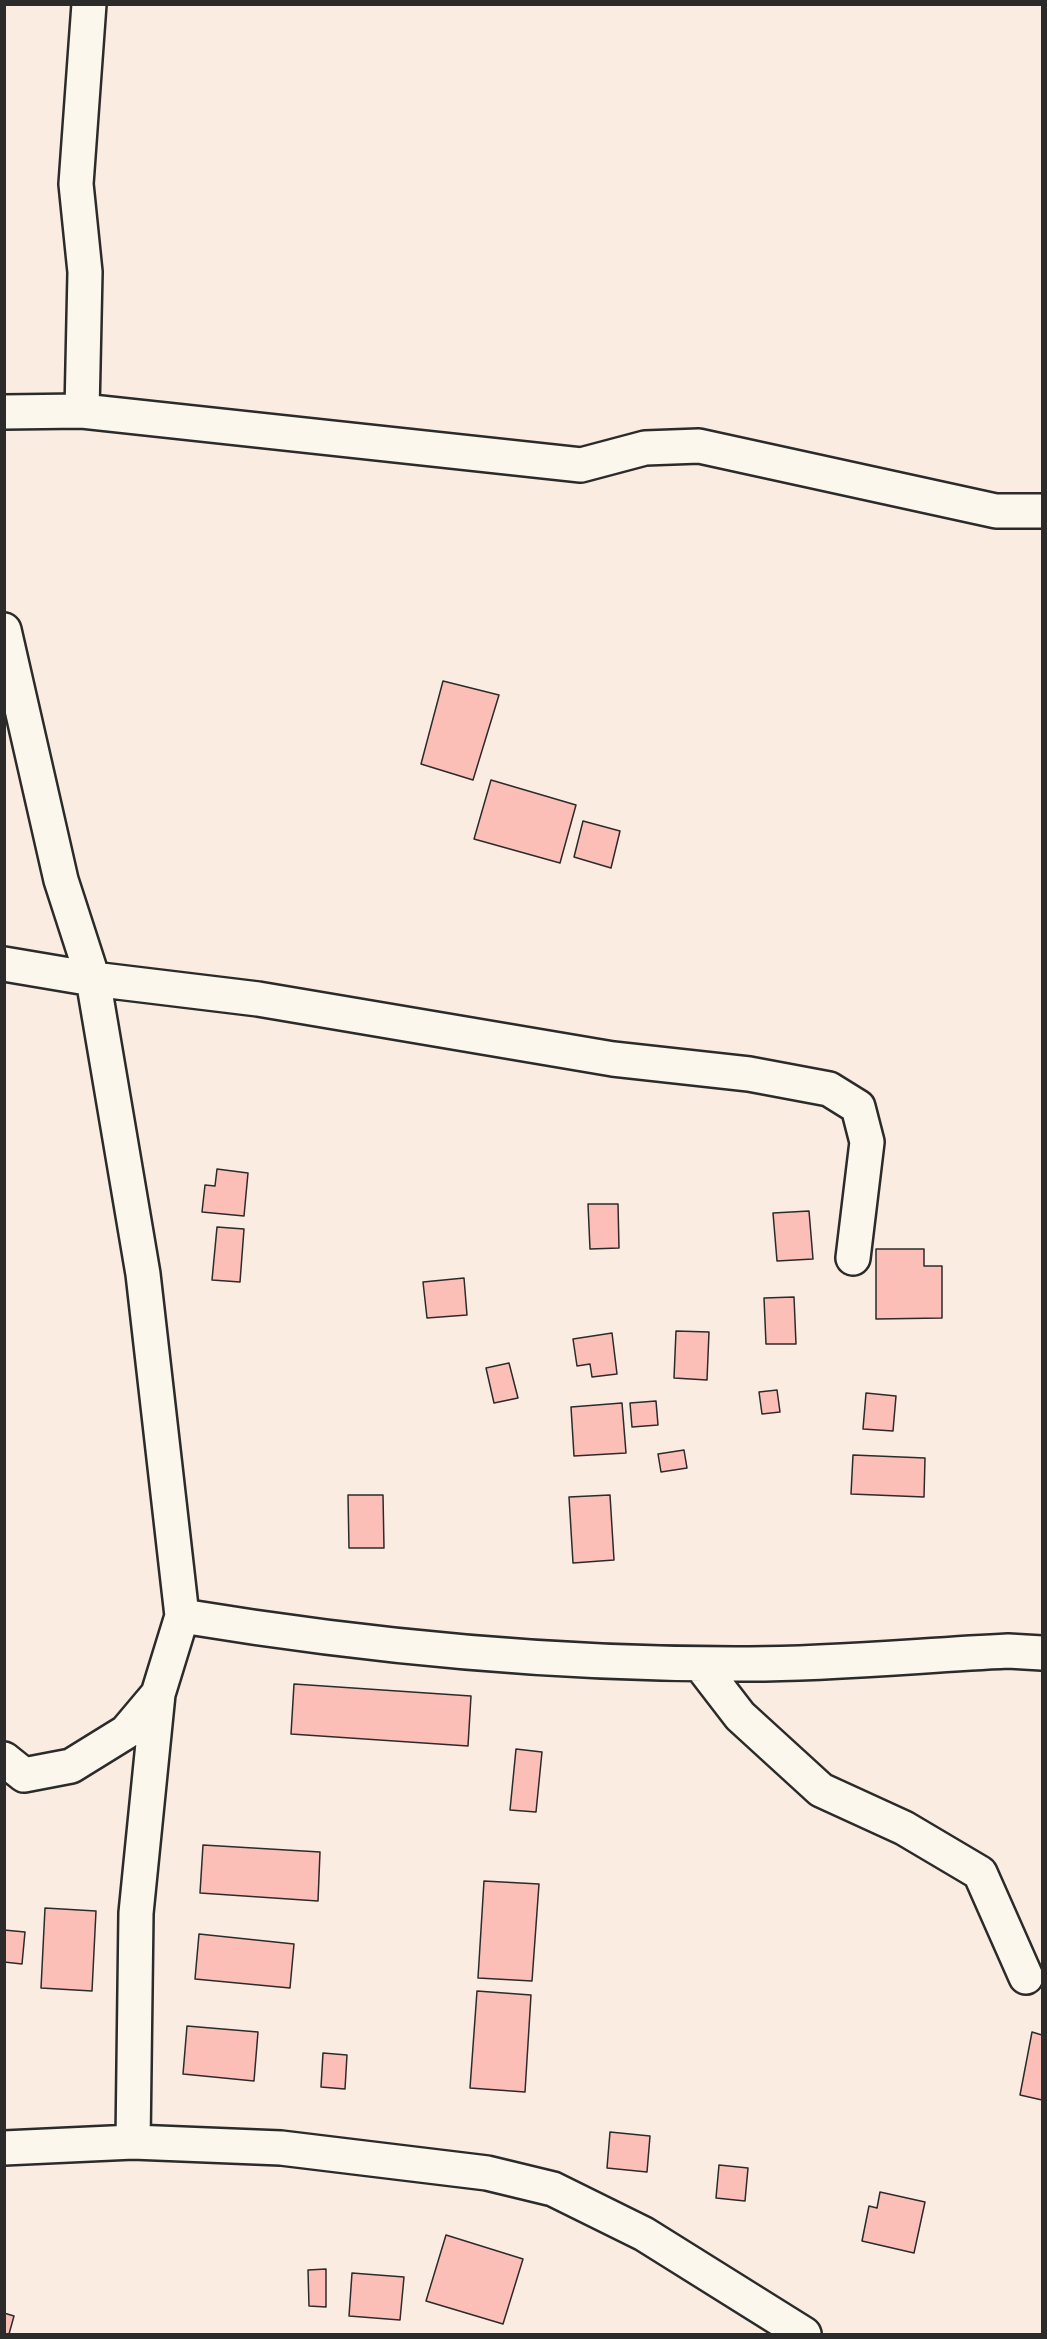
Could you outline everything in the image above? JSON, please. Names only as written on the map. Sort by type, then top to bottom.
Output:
[{"type":"street","points":[[82,411],[85,272],[76,184],[88,4]]},
{"type":"street","points":[[4,412],[82,411],[581,465],[645,448],[699,446],[996,511],[1042,511]]},
{"type":"street","points":[[4,630],[61,879],[93,979],[142,1274],[182,1616],[158,1694],[136,1913],[133,2142]]},
{"type":"street","points":[[4,964],[93,979],[258,999],[613,1059],[749,1074],[829,1089],[858,1107],[867,1142],[853,1258]]},
{"type":"street","points":[[182,1616],[287,1634],[453,1652],[569,1661],[752,1664],[1008,1651],[1042,1653]]},
{"type":"street","points":[[700,1664],[740,1716],[821,1790],[904,1828],[980,1873],[1026,1977]]},
{"type":"street","points":[[4,1758],[24,1775],[71,1766],[126,1732],[158,1694]]},
{"type":"street","points":[[4,2148],[133,2142],[282,2148],[487,2173],[553,2189],[644,2234],[804,2334]]},
{"type":"building","points":[[443,681],[499,695],[473,780],[421,764]]},
{"type":"building","points":[[491,780],[576,805],[560,863],[474,839]]},
{"type":"building","points":[[583,821],[620,831],[611,868],[574,857]]},
{"type":"building","points":[[217,1169],[248,1173],[244,1216],[202,1212],[205,1185],[215,1186]]},
{"type":"building","points":[[588,1204],[618,1204],[619,1248],[590,1249]]},
{"type":"building","points":[[809,1211],[813,1259],[777,1261],[773,1213]]},
{"type":"building","points":[[217,1227],[244,1229],[240,1282],[212,1280]]},
{"type":"building","points":[[876,1249],[924,1249],[924,1266],[942,1266],[942,1318],[876,1319]]},
{"type":"building","points":[[464,1278],[467,1315],[427,1318],[423,1282]]},
{"type":"building","points":[[794,1297],[796,1344],[766,1344],[764,1298]]},
{"type":"building","points":[[676,1331],[709,1332],[707,1380],[674,1378]]},
{"type":"building","points":[[612,1333],[617,1374],[592,1377],[590,1364],[577,1366],[573,1339]]},
{"type":"building","points":[[509,1363],[518,1398],[494,1403],[486,1368]]},
{"type":"building","points":[[777,1390],[780,1412],[762,1414],[759,1392]]},
{"type":"building","points":[[866,1393],[896,1396],[893,1431],[863,1429]]},
{"type":"building","points":[[656,1401],[658,1425],[632,1427],[630,1403]]},
{"type":"building","points":[[622,1403],[626,1453],[574,1456],[571,1407]]},
{"type":"building","points":[[684,1450],[687,1468],[661,1472],[658,1454]]},
{"type":"building","points":[[853,1455],[925,1458],[924,1497],[851,1494]]},
{"type":"building","points":[[348,1495],[383,1495],[384,1548],[349,1548]]},
{"type":"building","points":[[610,1495],[614,1560],[573,1563],[569,1497]]},
{"type":"building","points":[[294,1684],[471,1696],[468,1746],[291,1734]]},
{"type":"building","points":[[516,1749],[542,1752],[536,1812],[510,1810]]},
{"type":"building","points":[[203,1845],[320,1852],[318,1901],[200,1893]]},
{"type":"building","points":[[484,1881],[539,1884],[532,1981],[478,1978]]},
{"type":"building","points":[[45,1908],[96,1911],[92,1991],[41,1988]]},
{"type":"building","points":[[4,1930],[25,1932],[22,1964],[4,1962]]},
{"type":"building","points":[[199,1934],[294,1944],[290,1988],[195,1979]]},
{"type":"building","points":[[477,1991],[531,1995],[525,2092],[470,2088]]},
{"type":"building","points":[[187,2026],[258,2032],[254,2081],[183,2074]]},
{"type":"building","points":[[1032,2032],[1042,2035],[1042,2100],[1020,2095]]},
{"type":"building","points":[[323,2053],[347,2055],[345,2089],[321,2087]]},
{"type":"building","points":[[610,2132],[650,2136],[647,2172],[607,2168]]},
{"type":"building","points":[[719,2165],[748,2168],[745,2201],[716,2198]]},
{"type":"building","points":[[880,2192],[925,2202],[914,2253],[862,2241],[869,2206],[877,2208]]},
{"type":"building","points":[[446,2235],[523,2259],[503,2324],[426,2301]]},
{"type":"building","points":[[326,2269],[326,2307],[309,2306],[308,2270]]},
{"type":"building","points":[[352,2273],[404,2277],[400,2320],[349,2316]]},
{"type":"building","points":[[4,2313],[14,2316],[9,2334],[4,2334]]}]
